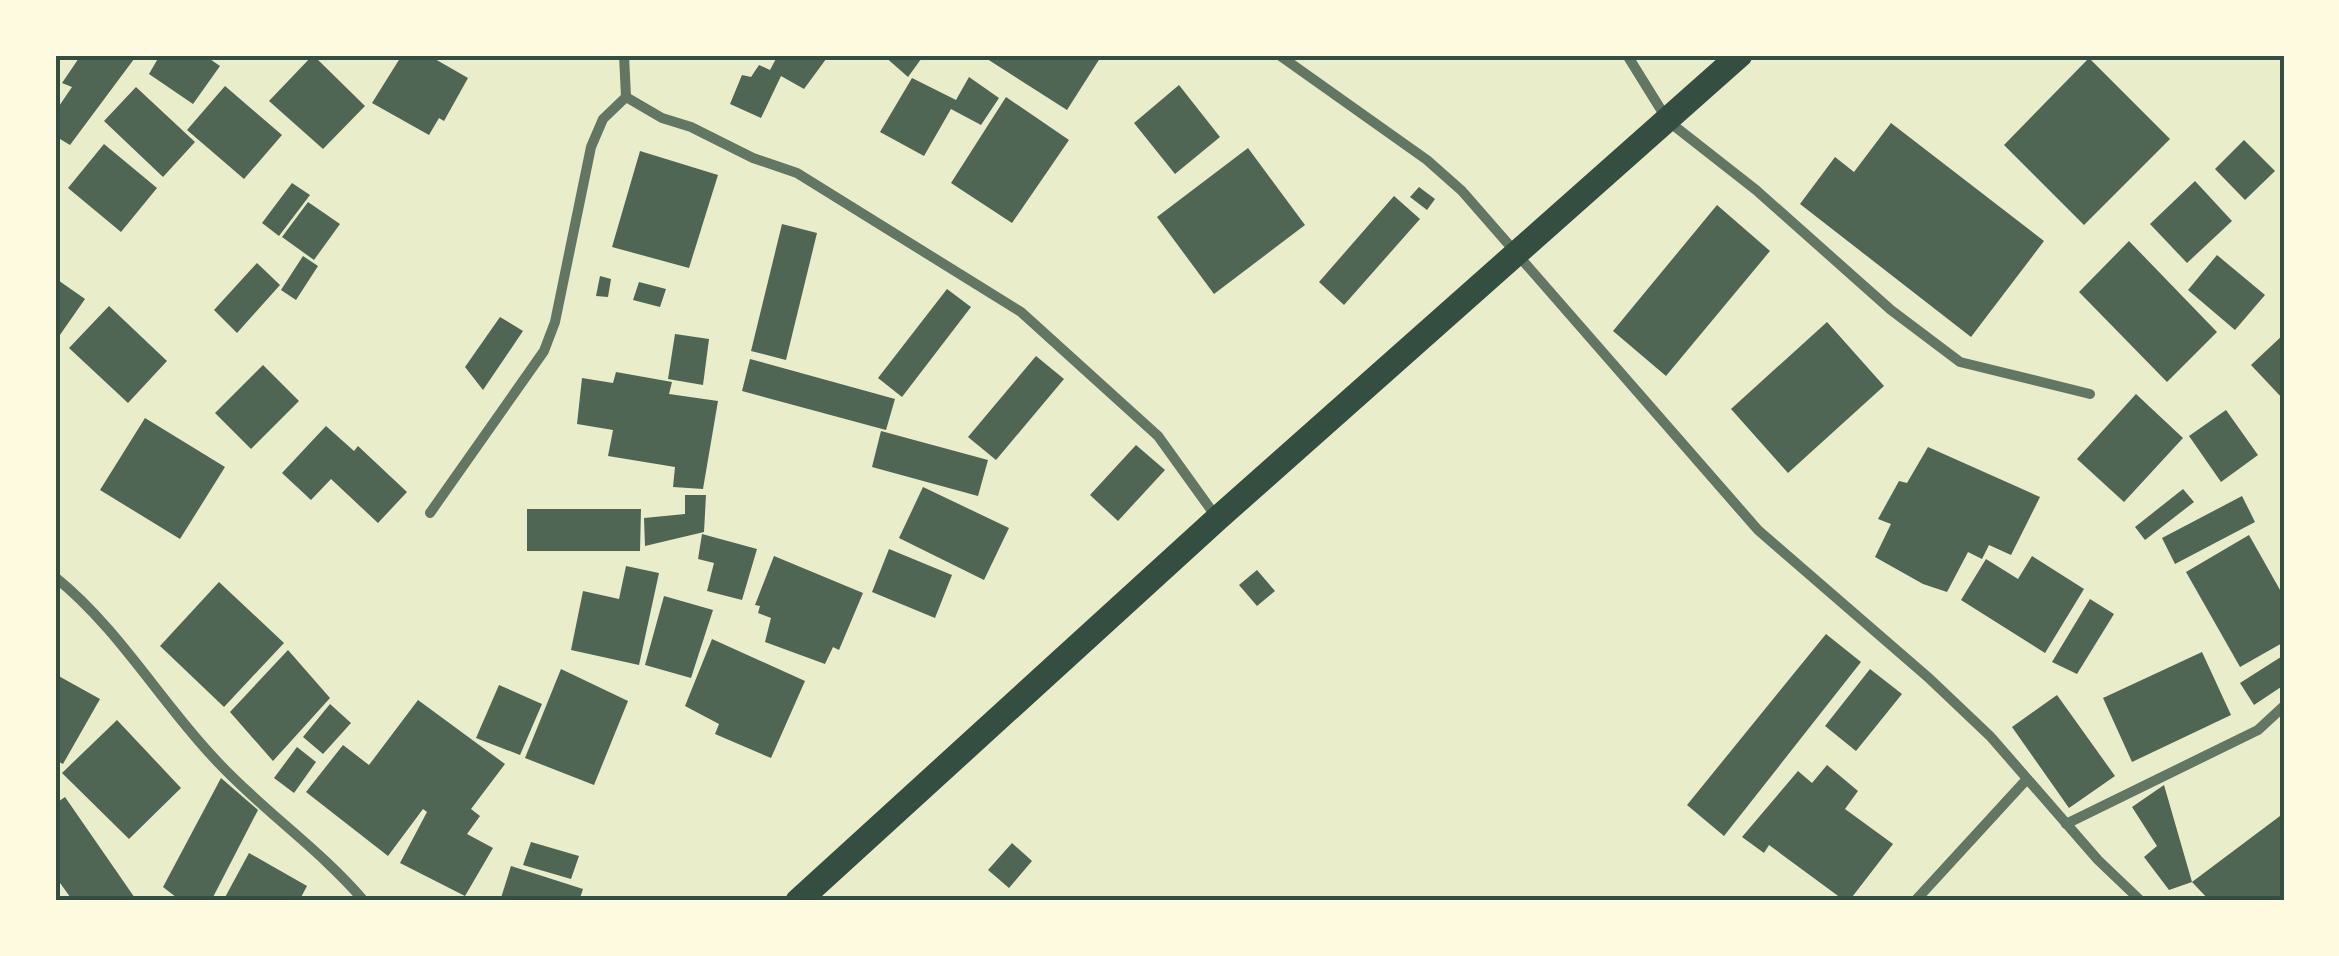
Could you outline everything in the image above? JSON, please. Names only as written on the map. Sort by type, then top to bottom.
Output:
[{"type":"main road","points":[[798,901],[1218,519],[1740,55]]},
{"type":"street","points":[[624,55],[626,97]]},
{"type":"street","points":[[1280,55],[1428,160],[1462,191],[1758,530],[1990,736],[2066,824],[2141,901]]},
{"type":"street","points":[[1627,55],[1668,122],[1756,190],[1891,310],[1960,362],[2090,394]]},
{"type":"street","points":[[430,514],[544,351],[559,303],[591,148],[602,119],[626,97]]},
{"type":"street","points":[[626,97],[662,118],[797,174],[1021,312],[1158,436],[1218,519]]},
{"type":"street","points":[[55,577],[79,596],[139,664],[214,759],[364,901]]},
{"type":"street","points":[[2066,824],[2258,730],[2284,706]]},
{"type":"street","points":[[1916,901],[2028,778]]},
{"type":"building","points":[[81,55],[137,55],[70,145],[55,136],[55,112],[72,87],[62,83]]},
{"type":"building","points":[[160,55],[204,55],[220,66],[193,104],[149,74]]},
{"type":"building","points":[[313,55],[365,106],[323,149],[269,101]]},
{"type":"building","points":[[402,55],[428,55],[468,78],[444,121],[439,118],[429,135],[372,103]]},
{"type":"building","points":[[778,55],[829,55],[804,89],[781,76],[761,118],[730,104],[742,75],[751,77],[759,65],[770,70]]},
{"type":"building","points":[[883,55],[924,55],[908,77]]},
{"type":"building","points":[[981,55],[1102,55],[1067,110]]},
{"type":"building","points":[[2089,58],[2170,139],[2084,225],[2004,145]]},
{"type":"building","points":[[969,77],[999,98],[981,125],[951,109],[924,156],[880,132],[912,78],[956,100]]},
{"type":"building","points":[[1179,85],[1220,137],[1175,174],[1134,123]]},
{"type":"building","points":[[225,86],[282,135],[244,179],[187,130]]},
{"type":"building","points":[[136,87],[195,142],[163,177],[104,121]]},
{"type":"building","points":[[1006,97],[1069,140],[1012,223],[951,183]]},
{"type":"building","points":[[1891,123],[2044,241],[1971,337],[1800,204],[1835,157],[1854,172]]},
{"type":"building","points":[[2244,140],[2275,171],[2245,200],[2215,169]]},
{"type":"building","points":[[104,144],[157,188],[121,232],[68,188]]},
{"type":"building","points":[[1248,148],[1305,225],[1214,294],[1157,217]]},
{"type":"building","points":[[640,151],[718,175],[689,268],[612,247]]},
{"type":"building","points":[[2195,181],[2232,221],[2187,263],[2150,224]]},
{"type":"building","points":[[292,183],[310,195],[279,236],[262,223]]},
{"type":"building","points":[[1419,187],[1435,199],[1427,210],[1410,197]]},
{"type":"building","points":[[1394,196],[1420,219],[1344,305],[1319,282]]},
{"type":"building","points":[[308,202],[340,224],[314,260],[282,237]]},
{"type":"building","points":[[1717,205],[1770,251],[1666,376],[1613,331]]},
{"type":"building","points":[[782,224],[817,233],[786,360],[751,351]]},
{"type":"building","points":[[2129,241],[2217,332],[2167,382],[2079,292]]},
{"type":"building","points":[[2217,255],[2265,295],[2235,330],[2188,290]]},
{"type":"building","points":[[303,256],[318,266],[296,300],[281,290]]},
{"type":"building","points":[[257,263],[280,285],[237,333],[214,310]]},
{"type":"building","points":[[600,276],[611,279],[608,297],[596,296]]},
{"type":"building","points":[[55,278],[85,299],[55,342]]},
{"type":"building","points":[[639,282],[666,289],[660,307],[633,300]]},
{"type":"building","points":[[947,289],[971,307],[902,397],[878,378]]},
{"type":"building","points":[[109,306],[167,361],[128,403],[69,348]]},
{"type":"building","points":[[500,317],[523,331],[483,390],[465,367]]},
{"type":"building","points":[[1827,322],[1884,386],[1788,473],[1731,409]]},
{"type":"building","points":[[675,334],[709,339],[703,385],[668,379]]},
{"type":"building","points":[[2284,334],[2284,400],[2251,365]]},
{"type":"building","points":[[1036,356],[1064,379],[996,460],[968,437]]},
{"type":"building","points":[[750,359],[895,399],[886,430],[742,391]]},
{"type":"building","points":[[263,365],[299,401],[251,449],[215,413]]},
{"type":"building","points":[[616,372],[672,382],[669,394],[718,401],[703,489],[673,487],[675,467],[608,456],[613,430],[577,424],[582,378],[613,383]]},
{"type":"building","points":[[2136,394],[2183,438],[2124,502],[2077,459]]},
{"type":"building","points":[[2226,410],[2258,455],[2221,482],[2189,436]]},
{"type":"building","points":[[145,418],[225,467],[180,539],[100,490]]},
{"type":"building","points":[[326,426],[354,451],[358,446],[407,492],[378,523],[331,479],[311,500],[282,473]]},
{"type":"building","points":[[881,431],[988,460],[978,496],[872,467]]},
{"type":"building","points":[[1136,445],[1165,470],[1118,521],[1090,495]]},
{"type":"building","points":[[1928,447],[2040,497],[2011,555],[1989,545],[1982,559],[1968,552],[1947,592],[1923,584],[1875,557],[1891,524],[1878,519],[1899,481],[1907,483]]},
{"type":"building","points":[[923,487],[1009,528],[984,580],[899,538]]},
{"type":"building","points":[[2183,489],[2194,502],[2145,540],[2135,527]]},
{"type":"building","points":[[685,495],[706,495],[704,532],[645,546],[644,518],[685,514]]},
{"type":"building","points":[[2242,496],[2255,522],[2175,564],[2162,538]]},
{"type":"building","points":[[527,509],[641,509],[640,551],[527,551]]},
{"type":"building","points":[[702,534],[757,549],[742,600],[707,591],[714,563],[698,559]]},
{"type":"building","points":[[2249,535],[2284,597],[2284,642],[2240,667],[2186,572]]},
{"type":"building","points":[[889,549],[952,575],[935,618],[872,592]]},
{"type":"building","points":[[774,556],[863,593],[839,650],[833,647],[825,664],[765,642],[771,618],[758,613],[760,606],[755,605]]},
{"type":"building","points":[[2032,556],[2084,589],[2045,653],[1961,600],[1986,559],[2018,579]]},
{"type":"building","points":[[626,566],[659,573],[639,665],[571,650],[583,591],[619,599]]},
{"type":"building","points":[[1257,570],[1275,591],[1257,606],[1239,585]]},
{"type":"building","points":[[219,582],[284,643],[224,707],[160,646]]},
{"type":"building","points":[[664,596],[713,610],[691,678],[645,665]]},
{"type":"building","points":[[2090,599],[2114,614],[2077,674],[2052,662]]},
{"type":"building","points":[[1826,634],[1861,662],[1724,836],[1687,805]]},
{"type":"building","points":[[712,639],[805,681],[771,758],[715,734],[719,724],[685,706]]},
{"type":"building","points":[[288,650],[330,698],[273,761],[230,712]]},
{"type":"building","points":[[2202,652],[2231,715],[2132,762],[2103,698]]},
{"type":"building","points":[[2284,655],[2284,685],[2254,705],[2240,683]]},
{"type":"building","points":[[561,669],[628,701],[594,785],[525,758]]},
{"type":"building","points":[[1870,669],[1902,694],[1856,751],[1825,726]]},
{"type":"building","points":[[55,674],[100,699],[63,764],[55,760]]},
{"type":"building","points":[[499,685],[542,704],[520,755],[476,738]]},
{"type":"building","points":[[2057,695],[2115,776],[2069,808],[2012,727]]},
{"type":"building","points":[[418,700],[505,764],[471,809],[480,816],[467,834],[493,848],[465,896],[400,863],[427,812],[423,809],[388,856],[306,792],[343,745],[369,765]]},
{"type":"building","points":[[330,704],[351,723],[323,754],[303,737]]},
{"type":"building","points":[[117,720],[181,788],[129,839],[62,773]]},
{"type":"building","points":[[297,747],[316,762],[294,793],[274,778]]},
{"type":"building","points":[[1827,765],[1858,791],[1845,809],[1893,844],[1849,901],[1769,845],[1764,853],[1742,837],[1798,771],[1812,783]]},
{"type":"building","points":[[221,778],[258,810],[211,901],[181,901],[163,887]]},
{"type":"building","points":[[2164,785],[2192,882],[2169,890],[2144,857],[2157,846],[2132,807]]},
{"type":"building","points":[[65,797],[137,901],[73,901],[55,876],[55,804]]},
{"type":"building","points":[[2284,813],[2284,901],[2210,901],[2192,882]]},
{"type":"building","points":[[531,842],[579,856],[571,879],[523,865]]},
{"type":"building","points":[[1012,843],[1032,861],[1009,888],[988,870]]},
{"type":"building","points":[[249,853],[307,886],[299,901],[223,901]]},
{"type":"building","points":[[511,866],[583,889],[579,901],[500,901]]}]
